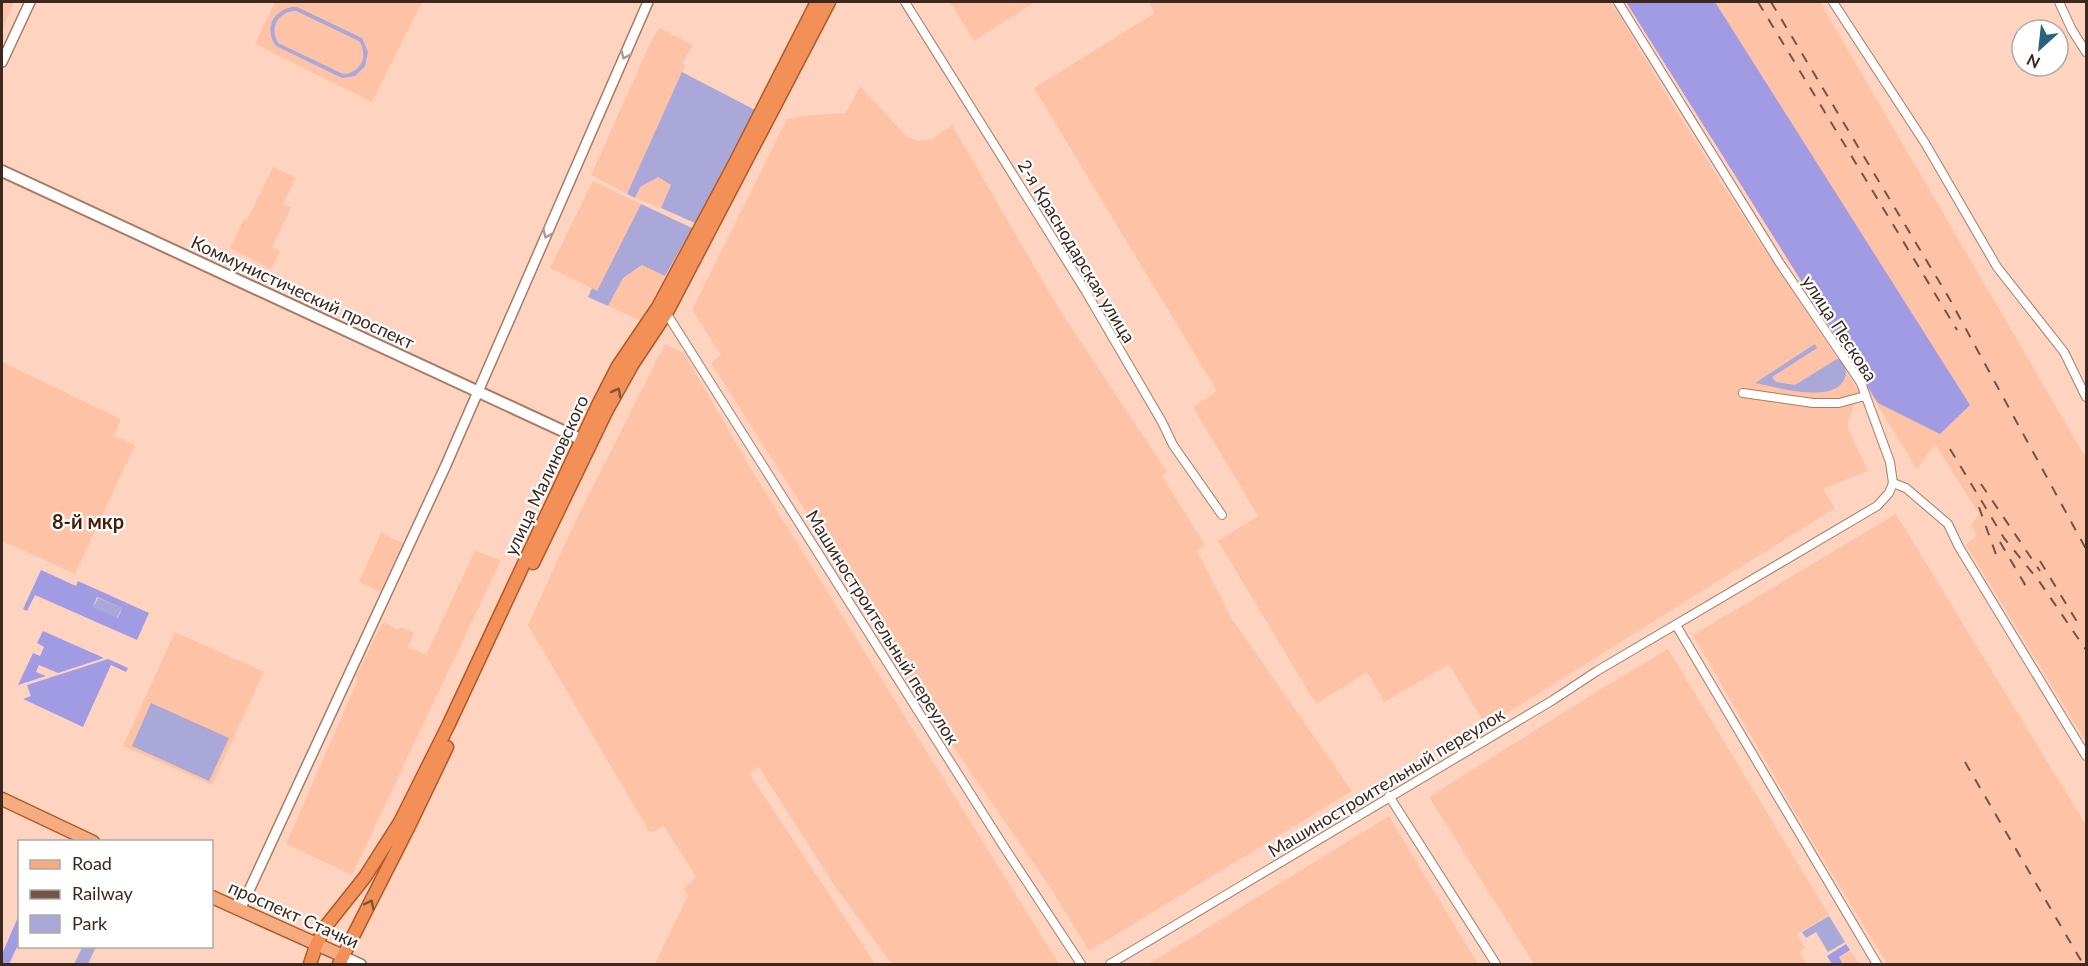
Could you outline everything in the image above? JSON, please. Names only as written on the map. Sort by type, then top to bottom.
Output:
[{"type":"highway","name":"улица Малиновского","points":[[662,310],[818,2]]},
{"type":"highway","name":"улица Малиновского","points":[[341,960],[409,826],[587,442],[618,366],[662,310],[829,2]]},
{"type":"highway","name":"улица Малиновского","points":[[310,964],[326,926],[365,877],[400,822],[587,442]]},
{"type":"main road","name":"Коммунистический проспект","points":[[2,171],[587,442]]},
{"type":"main road","points":[[2,799],[89,840]]},
{"type":"main road","name":"проспект Стачки","points":[[213,897],[317,943],[341,960]]},
{"type":"street","points":[[2,62],[30,2]]},
{"type":"street","points":[[240,910],[426,508],[648,2]]},
{"type":"street","name":"2-я Краснодарская улица","points":[[905,2],[1085,290],[1173,445],[1222,515]]},
{"type":"street","name":"улица Пескова","points":[[1618,2],[1779,262],[1861,383],[1890,462],[1893,483]]},
{"type":"street","points":[[1833,2],[1925,143],[1997,267],[2064,352],[2086,397]]},
{"type":"street","points":[[2059,2],[2072,30],[2086,52]]},
{"type":"street","name":"Машиностроительный переулок","points":[[662,310],[1081,964]]},
{"type":"street","points":[[1743,393],[1813,403],[1839,403],[1866,396]]},
{"type":"street","points":[[1893,483],[1906,488],[1948,524],[1959,547],[2086,756]]},
{"type":"street","name":"Машиностроительный переулок","points":[[1110,964],[1877,506],[1889,493],[1893,483]]},
{"type":"street","points":[[1676,625],[1878,964]]},
{"type":"street","points":[[1389,796],[1496,964]]},
{"type":"street","name":"проспект Стачки","points":[[341,960],[361,964]]},
{"type":"shaded area","points":[[2,2],[14,2],[2,31]]},
{"type":"shaded area","points":[[275,2],[422,2],[372,102],[255,44]]},
{"type":"shaded area","points":[[950,2],[1035,2],[974,41]]},
{"type":"shaded area","points":[[1149,2],[1611,2],[1749,226],[1859,391],[1848,422],[1849,431],[1868,471],[1823,489],[1835,508],[1501,717],[1497,712],[1482,719],[1449,664],[1384,702],[1367,672],[1316,704],[1218,541],[1258,516],[1193,407],[1217,391],[1034,88],[1155,13]]},
{"type":"shaded area","points":[[1626,2],[1820,2],[2086,458],[2086,742],[1966,545],[1977,535],[1971,525],[1979,514],[1935,444],[1917,469]]},
{"type":"shaded area","points":[[1626,2],[1715,2],[1970,405],[1940,434],[1878,403]]},
{"type":"shaded area","points":[[659,28],[693,45],[682,64],[685,66],[627,194],[591,175]]},
{"type":"shaded area","points":[[860,86],[906,136],[918,141],[932,139],[952,125],[1059,309],[1167,472],[1162,476],[1205,545],[1197,551],[1232,619],[1352,791],[1089,951],[1051,889],[952,745],[711,363],[721,355],[692,310],[787,119],[846,113]]},
{"type":"shaded area","points":[[273,167],[296,178],[283,204],[291,208],[272,247],[280,251],[271,269],[230,248],[244,219],[247,220]]},
{"type":"shaded area","points":[[658,177],[671,184],[661,208],[635,198],[640,187]]},
{"type":"shaded area","points":[[593,181],[641,204],[597,291],[550,268]]},
{"type":"shaded area","points":[[643,265],[665,276],[641,321],[608,306],[623,278]]},
{"type":"shaded area","points":[[665,344],[684,353],[751,469],[1059,964],[894,964],[836,888],[759,767],[749,773],[874,962],[870,964],[655,964],[688,895],[683,889],[696,877],[664,826],[650,833],[528,625],[575,522]]},
{"type":"shaded area","points":[[2,362],[121,419],[114,436],[135,445],[75,574],[2,541]]},
{"type":"shaded area","points":[[1896,514],[2086,825],[2086,964],[1887,964],[1803,826],[1693,635]]},
{"type":"shaded area","points":[[381,533],[403,543],[380,592],[359,582]]},
{"type":"shaded area","points":[[475,551],[501,560],[352,875],[286,844],[357,682],[356,676],[379,629],[384,622],[398,630],[400,627],[414,633],[408,647],[426,655]]},
{"type":"shaded area","points":[[41,570],[76,586],[78,581],[149,613],[137,640],[35,595],[27,611],[23,609]],"holes":[[[97,597],[122,608],[118,618],[93,607]]]},
{"type":"shaded area","points":[[43,631],[104,658],[58,673],[39,665],[36,672],[46,676],[18,685],[33,653],[40,656],[44,647],[37,643]]},
{"type":"shaded area","points":[[175,632],[264,672],[212,785],[123,746]]},
{"type":"shaded area","points":[[1668,649],[1829,915],[1797,934],[1805,948],[1799,952],[1806,964],[1534,964],[1429,797]]},
{"type":"shaded area","points":[[108,659],[128,668],[126,672],[111,665],[83,727],[23,699],[31,696],[27,685]]},
{"type":"shaded area","points":[[1389,816],[1478,964],[1150,963]]},
{"type":"shaded area","points":[[18,917],[18,945],[9,964],[2,964],[2,954]]},
{"type":"shaded area","points":[[1846,944],[1850,950],[1839,957],[1843,964],[1832,964],[1827,956]]},
{"type":"shaded area","points":[[1851,951],[1859,964],[1845,964],[1840,957]]},
{"type":"green space","points":[[297,7],[362,38],[368,52],[365,66],[355,76],[342,78],[276,46],[271,34],[272,22],[285,9]],"holes":[[[296,11],[359,41],[363,52],[362,63],[354,71],[343,74],[278,43],[274,32],[280,17]]]},
{"type":"green space","points":[[682,72],[755,110],[695,223],[661,208],[671,185],[658,177],[640,187],[635,198],[627,194]]},
{"type":"green space","points":[[641,204],[692,228],[665,276],[642,265],[623,278],[608,306],[588,297],[592,288],[597,291]]},
{"type":"green space","points":[[1815,344],[1817,348],[1772,377],[1776,382],[1795,385],[1837,359],[1841,360],[1846,371],[1845,378],[1839,386],[1817,393],[1755,383]]},
{"type":"green space","points":[[98,598],[122,608],[117,618],[93,607]]},
{"type":"green space","points":[[151,703],[229,738],[209,781],[132,746]]},
{"type":"green space","points":[[1829,916],[1845,942],[1828,952],[1816,932],[1806,938],[1802,932]]},
{"type":"green space","points":[[82,948],[96,948],[88,964],[74,964]]},
{"type":"railway","points":[[1758,2],[1957,330]]},
{"type":"railway","points":[[1771,2],[1949,298],[2086,549]]},
{"type":"railway","points":[[1950,449],[2004,538],[2039,581],[2086,650]]},
{"type":"railway","points":[[1981,484],[2040,571]]},
{"type":"railway","points":[[1979,507],[1999,563]]},
{"type":"railway","points":[[2000,542],[2027,588]]},
{"type":"railway","points":[[2040,561],[2079,625]]},
{"type":"railway","points":[[1965,762],[2083,964]]},
{"type":"district","name":"8-й мкр","points":[[88,521]]}]
